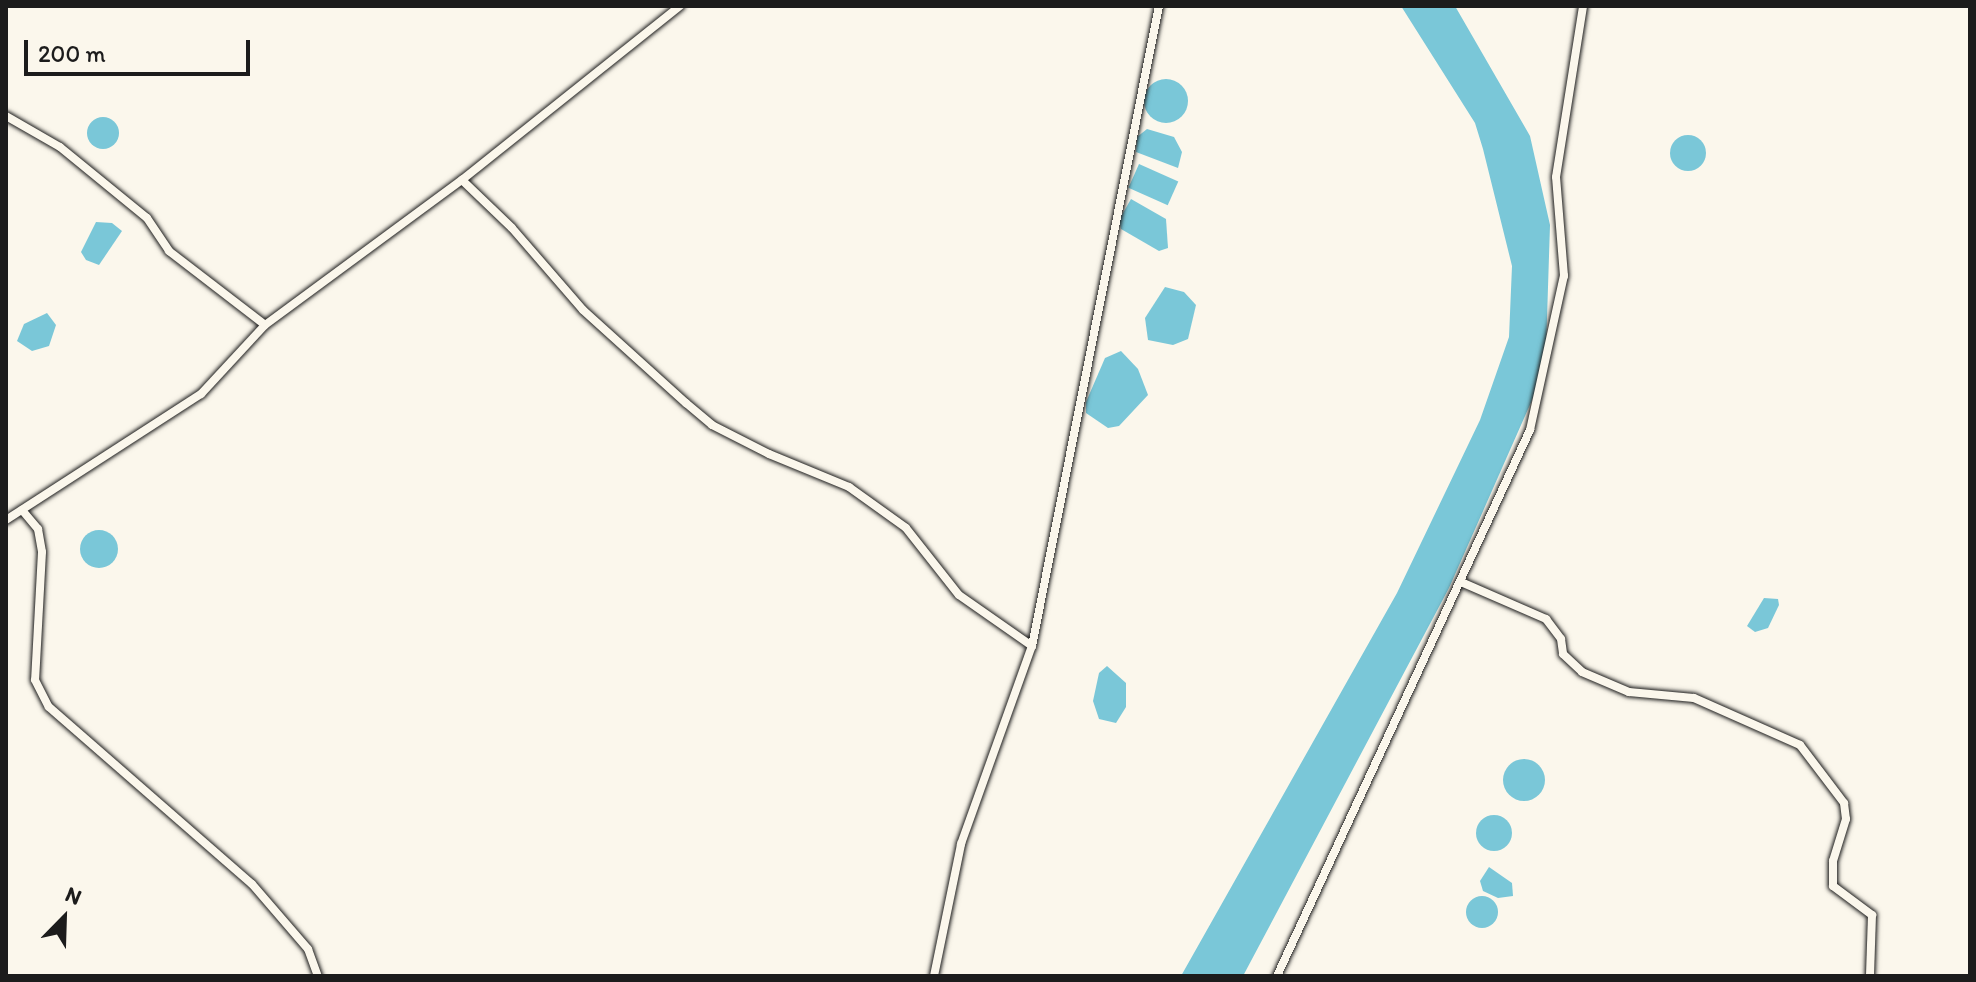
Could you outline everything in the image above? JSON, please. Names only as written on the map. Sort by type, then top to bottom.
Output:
[{"type":"street","points":[[6,520],[201,394],[265,325],[462,180],[680,6]]},
{"type":"street","points":[[934,976],[961,844],[1032,646],[1159,6]]},
{"type":"street","points":[[1277,976],[1530,430],[1555,336],[1564,276],[1556,177],[1583,6]]},
{"type":"street","points":[[6,116],[60,147],[147,218],[169,251],[265,325]]},
{"type":"street","points":[[462,180],[512,228],[583,310],[694,411],[769,454],[849,487],[906,528],[959,595],[1032,646]]},
{"type":"street","points":[[22,510],[38,529],[42,552],[35,680],[49,707],[252,884],[308,949],[318,976]]},
{"type":"street","points":[[1461,582],[1546,619],[1561,639],[1563,654],[1582,672],[1629,692],[1694,698],[1800,745],[1844,803],[1846,819],[1833,861],[1833,886],[1872,915],[1870,976]]},
{"type":"water","points":[[1401,6],[1455,6],[1530,136],[1550,225],[1546,350],[1533,398],[1449,588],[1243,976],[1181,976],[1397,593],[1480,420],[1509,337],[1512,266],[1475,123]]},
{"type":"water","points":[[1166,79],[1181,86],[1188,101],[1181,116],[1166,123],[1151,116],[1144,101],[1151,86]]},
{"type":"water","points":[[103,117],[115,121],[119,133],[115,145],[103,149],[91,145],[87,133],[91,121]]},
{"type":"water","points":[[1147,129],[1174,137],[1182,152],[1178,168],[1136,152],[1137,137]]},
{"type":"water","points":[[1688,135],[1701,140],[1706,153],[1701,166],[1688,171],[1675,166],[1670,153],[1675,140]]},
{"type":"water","points":[[1139,164],[1178,181],[1168,205],[1128,188]]},
{"type":"water","points":[[1131,199],[1166,219],[1168,248],[1159,251],[1121,229],[1119,220]]},
{"type":"water","points":[[96,222],[112,223],[122,231],[99,265],[86,260],[81,252]]},
{"type":"water","points":[[1165,287],[1184,292],[1196,305],[1188,339],[1173,345],[1148,340],[1145,318]]},
{"type":"water","points":[[47,313],[56,325],[49,346],[32,351],[17,341],[24,324]]},
{"type":"water","points":[[1121,351],[1138,369],[1148,395],[1119,426],[1108,428],[1086,413],[1086,402],[1105,358]]},
{"type":"water","points":[[99,530],[113,535],[118,549],[113,563],[99,568],[85,563],[80,549],[85,535]]},
{"type":"water","points":[[1764,598],[1778,599],[1779,605],[1768,628],[1755,632],[1747,626]]},
{"type":"water","points":[[1107,666],[1126,683],[1126,707],[1116,723],[1099,719],[1093,701],[1099,673]]},
{"type":"water","points":[[1524,759],[1539,765],[1545,780],[1539,795],[1524,801],[1509,795],[1503,780],[1509,765]]},
{"type":"water","points":[[1494,815],[1506,821],[1512,833],[1506,845],[1494,851],[1482,845],[1476,833],[1482,821]]},
{"type":"water","points":[[1489,867],[1512,883],[1513,896],[1498,898],[1483,891],[1480,881]]},
{"type":"water","points":[[1482,896],[1493,901],[1498,912],[1493,923],[1482,928],[1471,923],[1466,912],[1471,901]]}]
